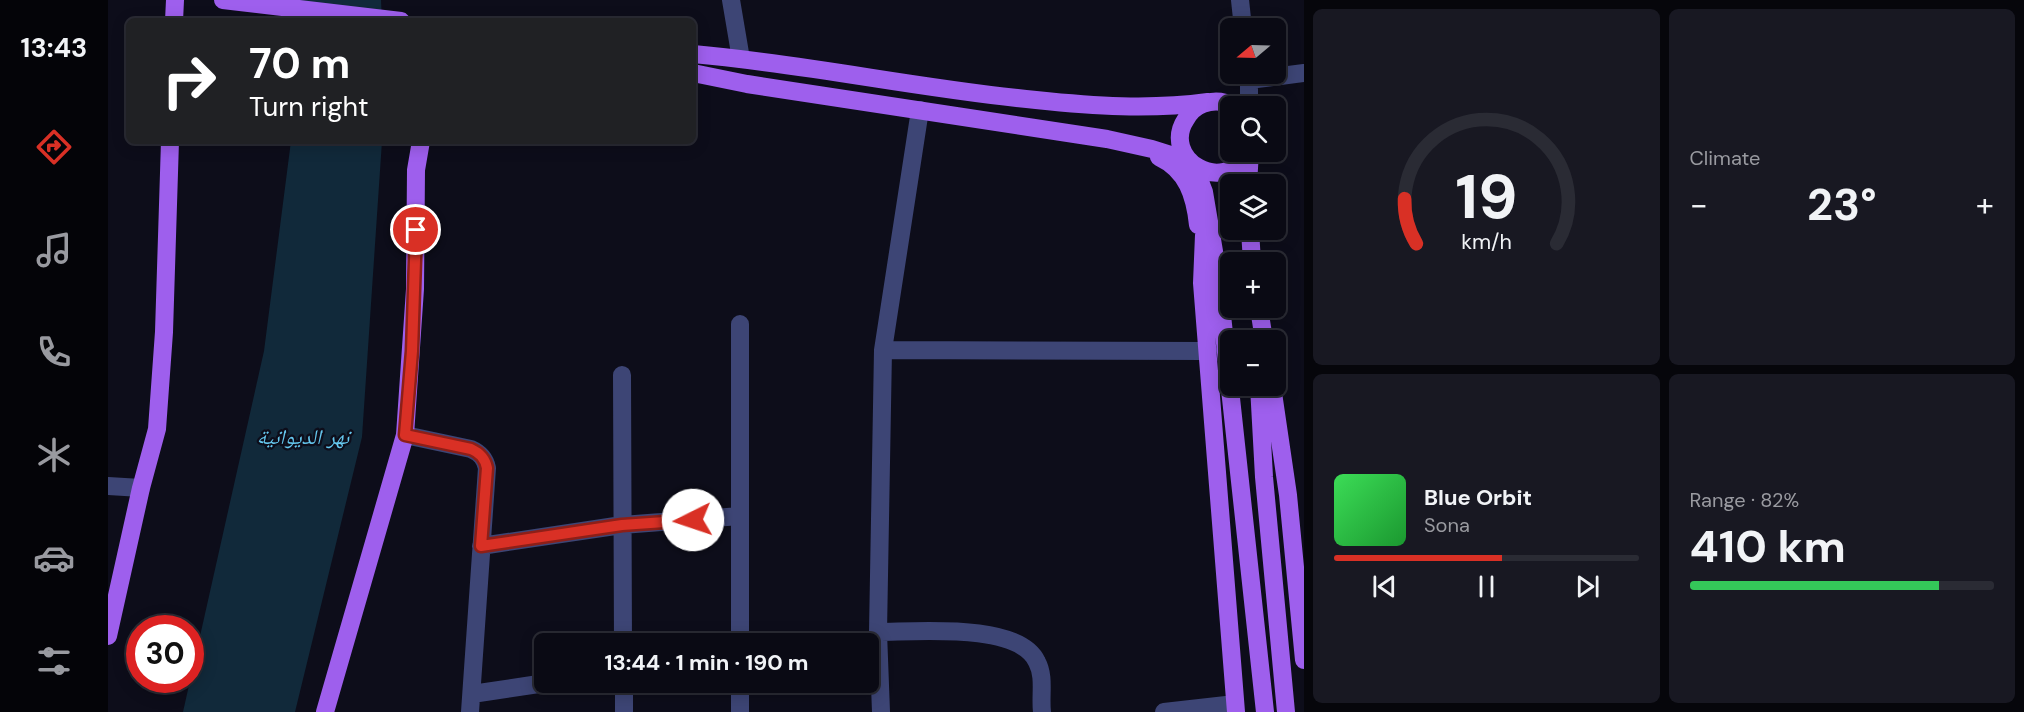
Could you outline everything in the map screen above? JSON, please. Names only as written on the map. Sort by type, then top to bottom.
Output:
[{"type":"main road","points":[[174,18],[175,0]]},
{"type":"main road","points":[[230,1],[375,18]]},
{"type":"main road","points":[[696,54],[741,58],[964,93],[1098,106],[1180,106],[1220,101]]},
{"type":"main road","points":[[696,75],[1130,144],[1192,163],[1204,171],[1215,173],[1227,172],[1240,162]]},
{"type":"main road","points":[[1208,102],[1189,113],[1180,135],[1181,146],[1200,177],[1206,200],[1236,440],[1265,712]]},
{"type":"main road","points":[[108,636],[141,488],[157,429],[161,386],[170,144]]},
{"type":"main road","points":[[325,712],[405,435],[416,289],[416,170],[420,144]]},
{"type":"main road","points":[[1130,144],[1176,166],[1191,192],[1197,212],[1235,708]]},
{"type":"main road","points":[[1202,283],[1206,200]]},
{"type":"main road","points":[[1260,396],[1264,477],[1286,712]]},
{"type":"main road","points":[[1273,396],[1298,546],[1304,660]]},
{"type":"street","points":[[731,0],[741,58]]},
{"type":"street","points":[[1240,0],[1242,18]]},
{"type":"street","points":[[1286,74],[1304,73]]},
{"type":"street","points":[[875,633],[883,350],[920,111]]},
{"type":"street","points":[[740,324],[740,633]]},
{"type":"street","points":[[883,350],[1208,351]]},
{"type":"street","points":[[621,375],[623,633]]},
{"type":"street","points":[[405,435],[471,449],[486,461],[471,703],[534,687]]},
{"type":"street","points":[[108,486],[141,488]]},
{"type":"street","points":[[481,546],[622,525],[740,516]]},
{"type":"street","points":[[879,642],[967,630],[1019,644],[1036,659],[1042,675],[1042,712]]},
{"type":"street","points":[[879,689],[881,712]]},
{"type":"street","points":[[624,693],[624,712]]},
{"type":"street","points":[[740,693],[740,712]]},
{"type":"street","points":[[1164,712],[1235,708]]},
{"type":"water","points":[[280,0],[381,0],[382,18],[282,18]]},
{"type":"water","name":"نهر الديوانية","points":[[291,144],[382,144],[362,437],[295,712],[183,712],[187,693],[204,693],[204,618],[264,351]]},
{"type":"route","points":[[416,230],[416,289],[405,435],[471,449],[486,461],[481,546],[622,525],[693,520]]}]
